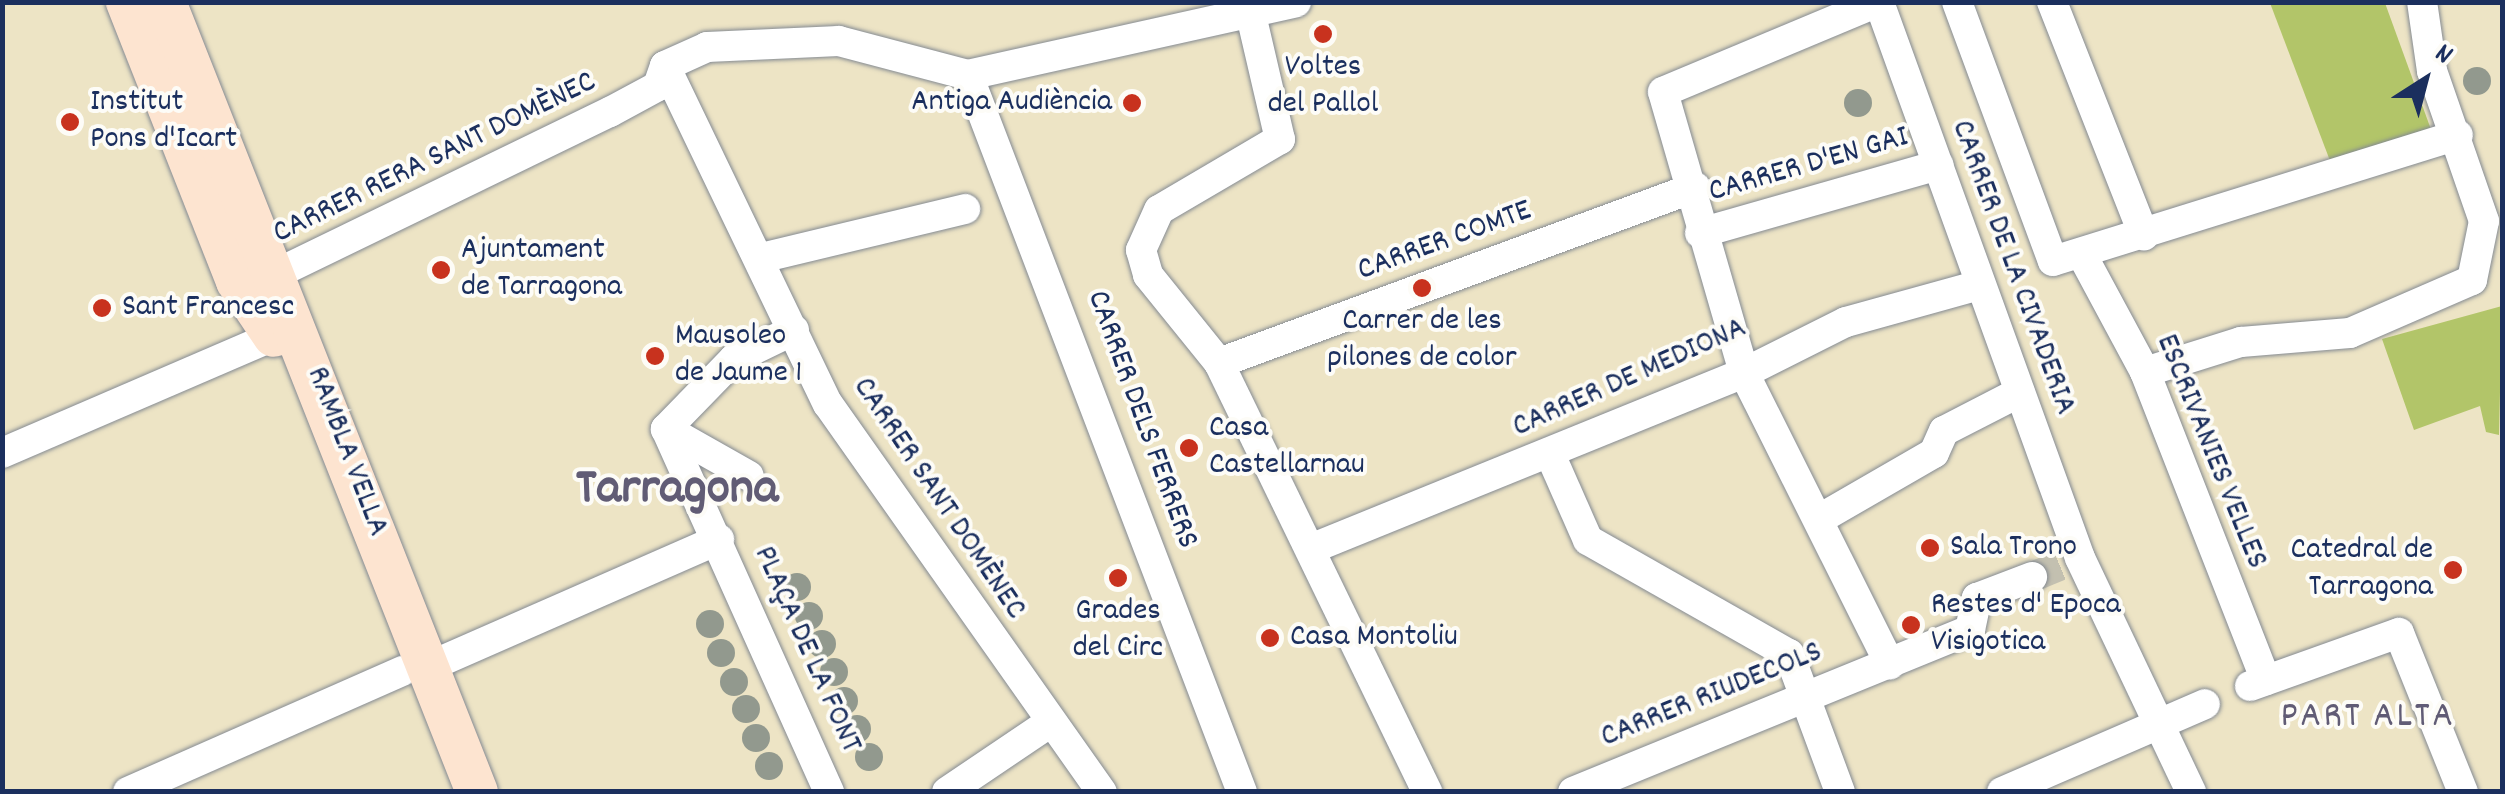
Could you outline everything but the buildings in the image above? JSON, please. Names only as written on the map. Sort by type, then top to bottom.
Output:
[{"type":"main road","points":[[128,2],[237,281],[274,336]]},
{"type":"main road","name":"RAMBLA VELLA","points":[[144,2],[274,336],[415,669],[477,792]]},
{"type":"main road","name":"RAMBLA VELLA","points":[[165,2],[278,273],[415,669],[449,792]]},
{"type":"street","points":[[1879,2],[1663,92],[1696,187],[1700,233],[1744,373],[1863,597],[1885,667]]},
{"type":"street","name":"CARRER DE LA CIVADERIA","points":[[1879,2],[2020,392],[2076,560],[2191,792]]},
{"type":"street","name":"ESCRIVANIES VELLES","points":[[1957,2],[2067,257],[2145,372],[2242,627],[2258,683],[2400,633],[2463,792]]},
{"type":"street","points":[[2052,2],[2144,236]]},
{"type":"street","points":[[2145,372],[2242,342],[2350,333],[2472,280],[2484,221],[2458,135],[2432,71],[2422,2]]},
{"type":"street","points":[[666,66],[707,47],[840,41],[968,74],[1210,25],[1250,8],[1292,4]]},
{"type":"street","points":[[1250,8],[1280,139],[1159,210],[1141,250],[1148,275],[1219,363],[1313,548],[1427,792]]},
{"type":"street","name":"CARRER RERA SANT DOMÈNEC","points":[[274,336],[278,273],[610,112],[658,86],[666,66]]},
{"type":"street","name":"CARRER SANT DOMÈNEC","points":[[666,66],[691,129],[761,258],[828,404],[1048,724],[1102,792]]},
{"type":"street","name":"CARRER DELS FERRERS","points":[[968,74],[1242,792]]},
{"type":"street","points":[[2067,257],[2458,135]]},
{"type":"street","name":"CARRER D'EN GAI","points":[[1700,233],[1938,166]]},
{"type":"street","name":"CARRER COMTE","points":[[1219,363],[1696,187]]},
{"type":"street","points":[[761,258],[965,209]]},
{"type":"street","name":"CARRER DE MEDIONA","points":[[1313,548],[1744,373],[1846,322],[1979,286]]},
{"type":"street","points":[[748,476],[666,429],[734,360],[794,330]]},
{"type":"street","points":[[2,454],[274,336]]},
{"type":"street","points":[[1823,516],[1934,453],[1944,432],[2020,392]]},
{"type":"street","name":"PLAÇA DE LA FONT","points":[[666,429],[829,792]]},
{"type":"street","points":[[1550,454],[1588,540],[1789,654],[1840,792]]},
{"type":"street","points":[[128,792],[718,539]]},
{"type":"street","name":"CARRER RIUDECOLS","points":[[1573,792],[1802,693],[1885,667],[1970,630],[1978,598],[2032,577]]},
{"type":"street","points":[[2002,792],[2161,730],[2206,704]]},
{"type":"street","points":[[947,792],[981,782],[1048,724]]},
{"type":"green space","points":[[2270,3],[2385,3],[2433,135],[2332,166]]},
{"type":"green space","points":[[2502,306],[2499,435],[2486,432],[2480,406],[2414,430],[2382,339]]},
{"type":"tunnel","points":[[2032,577],[2071,561]]},
{"type":"place","name":"Voltes del Pallol","points":[[1323,34]]},
{"type":"place","name":"Antiga Audiència","points":[[1132,103]]},
{"type":"place","name":"Institut Pons d'Icart","points":[[70,122]]},
{"type":"place","name":"Ajuntament de Tarragona","points":[[441,270]]},
{"type":"place","name":"Carrer de les pilones de color","points":[[1422,288]]},
{"type":"place","name":"Sant Francesc","points":[[102,308]]},
{"type":"place","name":"Mausoleo de Jaume 1","points":[[655,356]]},
{"type":"place","name":"Casa Castellarnau","points":[[1189,448]]},
{"type":"place","name":"Sala Trono","points":[[1930,548]]},
{"type":"place","name":"Catedral de Tarragona","points":[[2453,570]]},
{"type":"place","name":"Grades del Circ","points":[[1118,578]]},
{"type":"place","name":"Restes d' Epoca Visigotica","points":[[1911,625]]},
{"type":"place","name":"Casa Montoliu","points":[[1270,638]]},
{"type":"district","name":"Tarragona","points":[[677,492]]},
{"type":"district","name":"PART ALTA","points":[[2368,718]]}]
